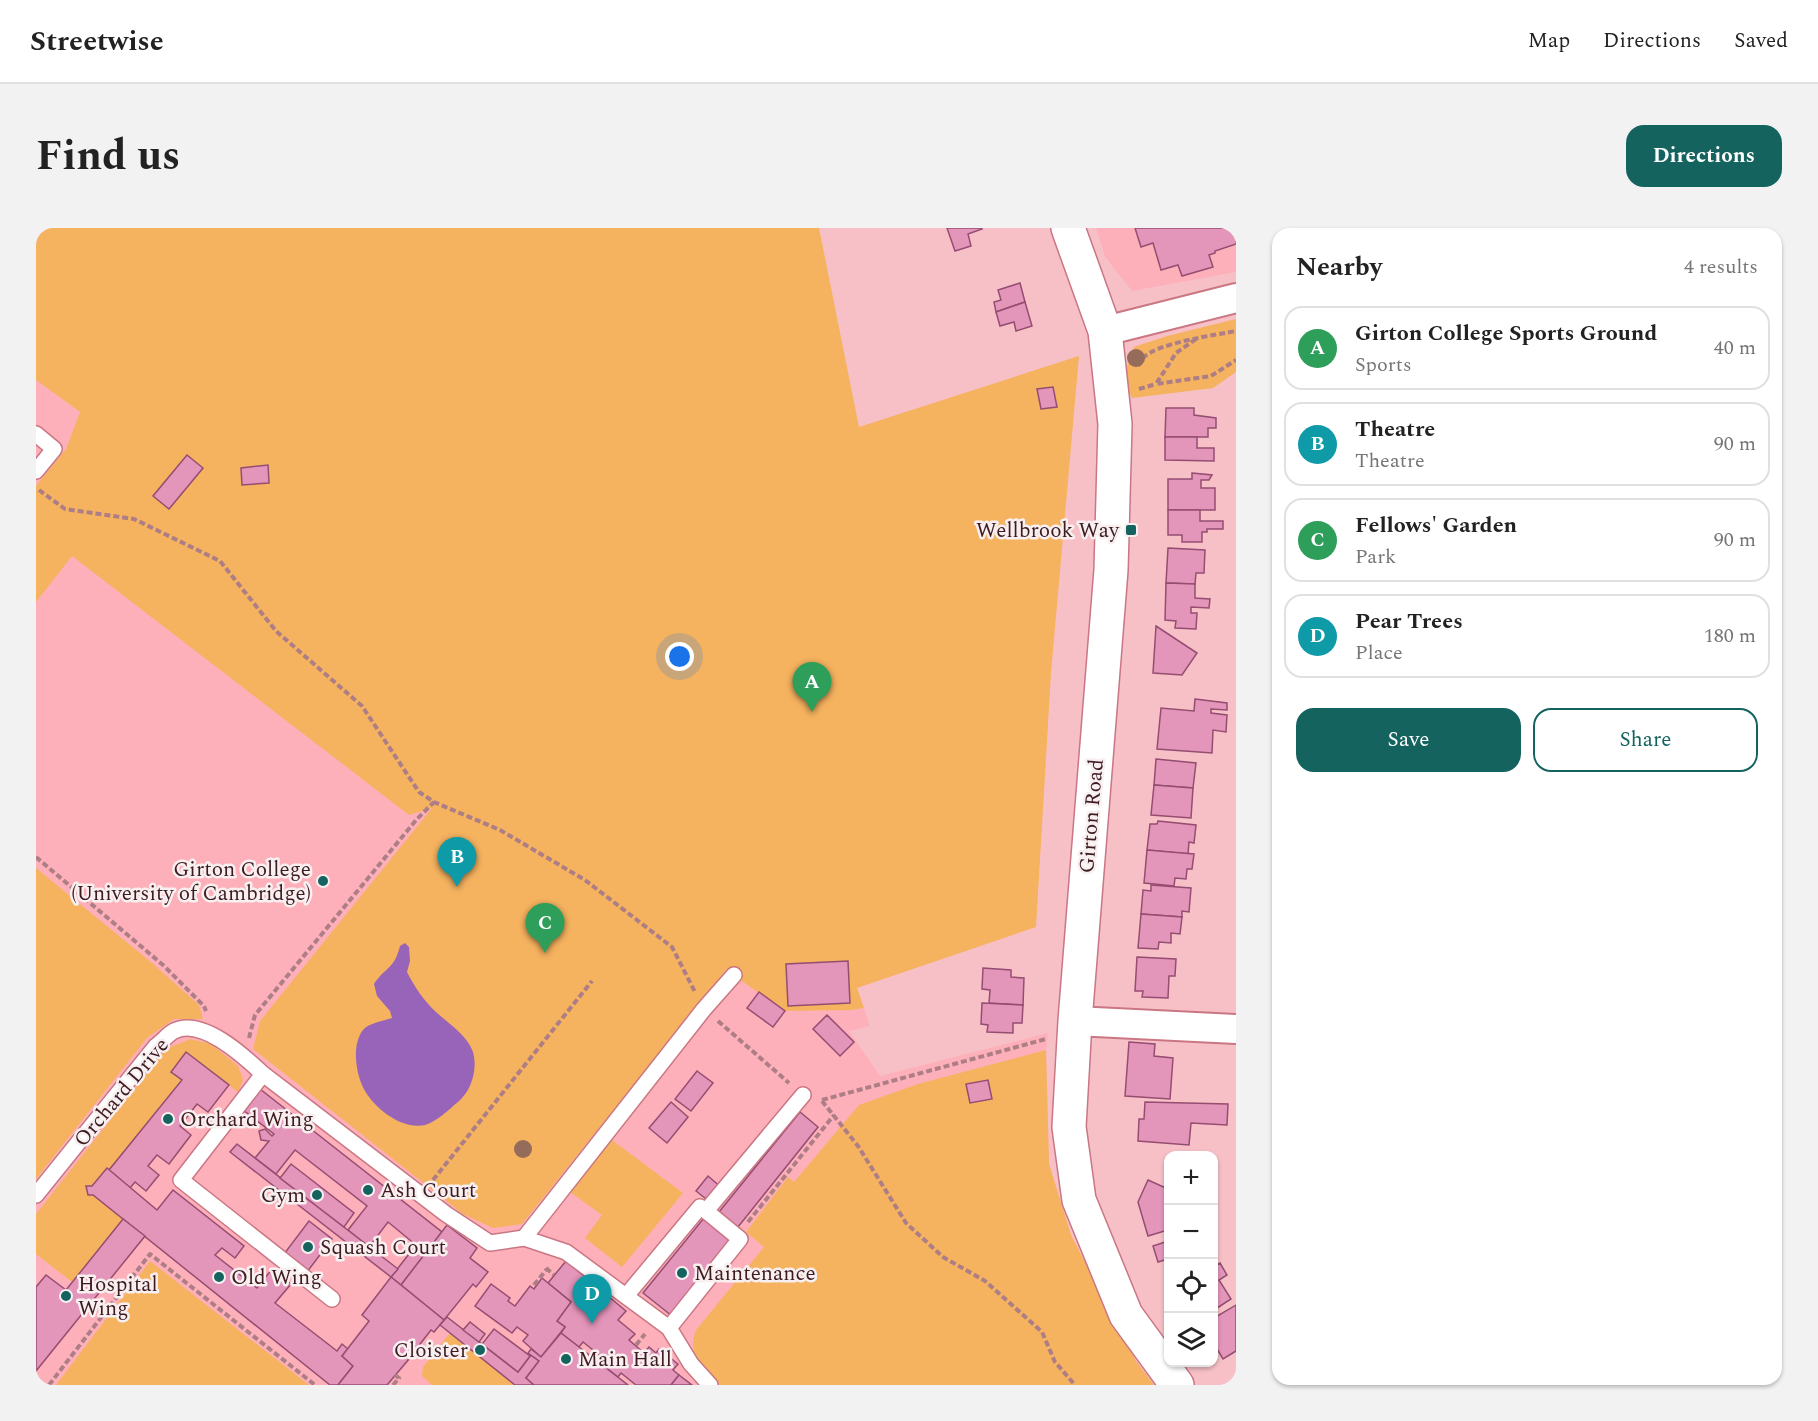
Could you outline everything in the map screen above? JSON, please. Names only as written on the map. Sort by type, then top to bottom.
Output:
[{"type":"street","name":"Girton Road","points":[[1068,228],[1105,331],[1115,424],[1112,570],[1075,1021],[1069,1127],[1079,1200],[1126,1316],[1177,1385]]},
{"type":"street","points":[[1105,331],[1236,298]]},
{"type":"street","points":[[1075,1021],[1236,1029]]},
{"type":"lane","points":[[36,434],[54,448],[36,471]]},
{"type":"lane","points":[[524,1238],[704,1009],[734,975]]},
{"type":"lane","name":"Orchard Drive","points":[[36,1195],[156,1046],[175,1030],[198,1028],[244,1056],[263,1074],[421,1195],[490,1244],[524,1238],[566,1252],[669,1328],[691,1364],[710,1385]]},
{"type":"lane","points":[[263,1074],[181,1180],[332,1299]]},
{"type":"lane","points":[[706,1211],[803,1095]]},
{"type":"lane","points":[[626,1296],[700,1207],[706,1211],[740,1239],[669,1328]]},
{"type":"path","points":[[1134,376],[1143,358],[1155,350],[1236,331]]},
{"type":"path","points":[[1196,339],[1176,353],[1156,384],[1210,376],[1236,360]]},
{"type":"path","points":[[1134,383],[1135,389]]},
{"type":"path","points":[[36,487],[65,509],[134,519],[220,561],[276,631],[362,705],[418,792],[434,802],[500,830],[585,880],[672,947],[704,1009],[803,1095],[822,1100],[1047,1038],[1075,1021]]},
{"type":"path","points":[[244,1056],[255,1015],[417,819],[434,802]]},
{"type":"path","points":[[36,857],[163,964],[204,1006],[215,1037]]},
{"type":"path","points":[[421,1195],[592,981]]},
{"type":"path","points":[[822,1100],[858,1146],[906,1223],[943,1257],[986,1281],[1042,1332],[1055,1362],[1075,1385]]},
{"type":"path","points":[[740,1239],[743,1229],[834,1115]]},
{"type":"path","points":[[49,1385],[150,1254],[315,1385]]},
{"type":"path","points":[[534,1285],[547,1269],[554,1275]]},
{"type":"path","points":[[636,1345],[644,1335]]},
{"type":"path","points":[[393,1385],[399,1378],[395,1376]]},
{"type":"shaded area","points":[[36,228],[819,228],[859,427],[1079,356],[1051,673],[1036,927],[857,988],[864,1008],[852,1010],[785,1011],[726,970],[522,1224],[493,1228],[463,1214],[253,1049],[260,1021],[432,808],[409,815],[72,556],[36,602],[36,486],[66,449],[80,412],[36,380]]},
{"type":"shaded area","points":[[1096,228],[1236,228],[1236,272],[1132,291],[1105,257]]},
{"type":"shaded area","points":[[1236,319],[1236,372],[1213,388],[1132,398],[1123,378],[1134,347],[1167,336]]},
{"type":"shaded area","name":"Girton College (University of Cambridge)","points":[[36,380],[80,412],[66,450],[726,970],[785,1011],[864,1008],[870,1026],[849,1031],[880,1076],[1048,1033],[1046,1050],[1049,1164],[1071,1235],[1136,1361],[1154,1385],[36,1385]]},
{"type":"shaded area","points":[[36,868],[152,963],[199,1005],[203,1019],[174,1019],[147,1038],[36,1179]]},
{"type":"shaded area","points":[[405,943],[409,947],[410,961],[407,972],[413,983],[432,1008],[467,1040],[473,1052],[475,1066],[470,1086],[463,1097],[434,1121],[417,1126],[391,1117],[376,1105],[362,1085],[356,1060],[357,1044],[363,1030],[372,1024],[392,1018],[390,1011],[377,996],[374,984],[392,964],[400,946]]},
{"type":"shaded area","points":[[190,1039],[211,1044],[238,1066],[243,1080],[238,1092],[186,1052],[171,1071],[182,1080],[109,1170],[107,1168],[92,1186],[86,1187],[88,1195],[93,1195],[123,1219],[72,1282],[36,1254],[36,1214],[166,1049]]},
{"type":"shaded area","points":[[1046,1050],[1049,1164],[1071,1235],[1136,1361],[1154,1385],[719,1385],[698,1361],[693,1339],[696,1330],[764,1247],[746,1232],[788,1177],[794,1182],[859,1105],[918,1084]]},
{"type":"shaded area","points":[[612,1140],[683,1193],[622,1267],[585,1238],[602,1215],[570,1192]]},
{"type":"shaded area","points":[[150,1261],[309,1385],[56,1385]]},
{"type":"shaded area","points":[[450,1333],[515,1385],[432,1385],[422,1376],[423,1367]]},
{"type":"building","points":[[947,228],[982,229],[968,234],[971,246],[955,251]]},
{"type":"building","points":[[1135,228],[1236,228],[1236,244],[1209,255],[1213,267],[1182,276],[1178,265],[1161,270],[1153,243],[1141,247]]},
{"type":"building","points":[[1020,283],[1025,302],[996,312],[994,302],[1001,300],[998,290]]},
{"type":"building","points":[[1025,302],[1032,326],[1016,331],[1014,322],[1000,326],[996,312]]},
{"type":"building","points":[[1053,387],[1057,407],[1041,409],[1037,389]]},
{"type":"building","points":[[1166,408],[1194,408],[1194,415],[1216,418],[1216,428],[1208,428],[1208,437],[1165,437]]},
{"type":"building","points":[[1165,437],[1197,437],[1197,448],[1214,448],[1214,461],[1165,460]]},
{"type":"building","points":[[187,455],[203,468],[169,509],[153,496]]},
{"type":"building","points":[[268,465],[269,483],[242,485],[241,468]]},
{"type":"building","points":[[1192,473],[1212,475],[1209,480],[1201,480],[1201,488],[1215,488],[1215,510],[1168,510],[1168,479],[1192,479]]},
{"type":"building","points":[[1168,510],[1200,510],[1200,521],[1223,521],[1223,529],[1207,529],[1207,532],[1202,532],[1202,542],[1182,542],[1182,535],[1168,535]]},
{"type":"building","points":[[1168,548],[1205,550],[1204,573],[1196,573],[1195,584],[1166,583]]},
{"type":"building","points":[[1166,583],[1195,584],[1195,598],[1210,599],[1209,608],[1191,607],[1191,613],[1197,613],[1196,629],[1175,628],[1176,621],[1165,620]]},
{"type":"building","points":[[1156,626],[1197,653],[1182,675],[1153,673]]},
{"type":"building","points":[[1195,699],[1227,703],[1227,710],[1211,709],[1211,713],[1227,715],[1226,732],[1213,730],[1212,753],[1157,749],[1161,708],[1194,711]]},
{"type":"building","points":[[1156,759],[1196,763],[1193,788],[1154,785]]},
{"type":"building","points":[[1154,785],[1193,788],[1191,818],[1151,815]]},
{"type":"building","points":[[1158,821],[1196,825],[1194,843],[1189,842],[1188,854],[1147,850],[1150,824],[1157,824]]},
{"type":"building","points":[[1147,850],[1194,854],[1192,869],[1187,869],[1186,879],[1175,878],[1174,886],[1144,883]]},
{"type":"building","points":[[1151,885],[1191,888],[1189,912],[1182,911],[1182,917],[1141,914],[1143,890],[1151,891]]},
{"type":"building","points":[[1141,914],[1182,917],[1180,934],[1171,933],[1171,943],[1159,942],[1158,949],[1138,948]]},
{"type":"building","points":[[1137,957],[1176,959],[1175,976],[1169,976],[1168,998],[1142,997],[1143,991],[1135,991]]},
{"type":"building","points":[[848,961],[850,1003],[788,1006],[786,964]]},
{"type":"building","points":[[983,968],[1011,970],[1011,977],[1024,978],[1023,1005],[989,1003],[990,990],[982,989]]},
{"type":"building","points":[[759,992],[785,1011],[773,1027],[747,1008]]},
{"type":"building","points":[[982,1003],[1023,1005],[1022,1023],[1013,1023],[1013,1033],[987,1032],[988,1025],[981,1024]]},
{"type":"building","points":[[827,1015],[854,1042],[840,1056],[813,1029]]},
{"type":"building","points":[[1129,1042],[1155,1044],[1154,1056],[1173,1058],[1170,1099],[1125,1096]]},
{"type":"building","name":"Orchard Wing","points":[[186,1052],[229,1085],[208,1112],[197,1104],[180,1126],[191,1135],[169,1164],[157,1155],[148,1166],[159,1175],[146,1191],[135,1182],[130,1188],[109,1170],[182,1080],[171,1072]]},
{"type":"building","points":[[697,1071],[713,1083],[691,1111],[675,1099]]},
{"type":"building","points":[[988,1080],[992,1099],[970,1103],[966,1084]]},
{"type":"building","name":"Ash Court","points":[[260,1089],[442,1232],[401,1285],[391,1277],[416,1245],[388,1222],[369,1247],[348,1230],[367,1206],[295,1150],[276,1174],[255,1158],[269,1141],[261,1140],[259,1131],[265,1129],[272,1136],[274,1134],[243,1110]]},
{"type":"building","points":[[671,1102],[688,1117],[667,1143],[649,1128]]},
{"type":"building","points":[[1145,1102],[1228,1104],[1227,1125],[1191,1123],[1189,1145],[1138,1141],[1139,1119],[1144,1119]]},
{"type":"building","name":"Maintenance","points":[[800,1112],[818,1127],[738,1227],[719,1212]]},
{"type":"building","points":[[237,1144],[398,1269],[391,1277],[230,1152]]},
{"type":"building","name":"Gym","points":[[291,1164],[354,1213],[344,1227],[280,1178]]},
{"type":"building","name":"Old Wing","points":[[107,1168],[157,1210],[173,1190],[244,1246],[235,1258],[222,1248],[215,1255],[257,1288],[272,1269],[291,1284],[275,1303],[337,1351],[342,1344],[348,1349],[342,1356],[353,1366],[338,1385],[330,1385],[93,1195],[88,1195],[86,1186],[92,1186]]},
{"type":"building","points":[[708,1176],[722,1188],[710,1202],[696,1191]]},
{"type":"building","points":[[1148,1180],[1164,1187],[1164,1231],[1148,1236],[1138,1202]]},
{"type":"building","name":"Maintenance","points":[[704,1218],[731,1241],[672,1316],[643,1293]]},
{"type":"building","name":"Hospital Wing","points":[[123,1219],[145,1236],[36,1371],[36,1287],[46,1275],[66,1290]]},
{"type":"building","name":"Squash Court","points":[[309,1221],[332,1239],[307,1272],[284,1254]]},
{"type":"building","points":[[447,1225],[477,1248],[470,1258],[488,1272],[476,1287],[473,1284],[444,1320],[401,1285]]},
{"type":"building","points":[[1164,1242],[1164,1260],[1158,1262],[1153,1246]]},
{"type":"building","points":[[566,1261],[626,1311],[618,1320],[635,1334],[629,1340],[644,1353],[649,1347],[656,1353],[659,1349],[678,1364],[673,1370],[679,1375],[671,1385],[636,1385],[621,1373],[618,1377],[600,1363],[604,1359],[583,1342],[579,1347],[561,1333],[565,1327],[557,1321],[571,1302],[548,1283]]},
{"type":"building","points":[[1220,1263],[1227,1275],[1219,1280],[1231,1299],[1218,1307],[1218,1264]]},
{"type":"building","points":[[391,1277],[444,1320],[434,1332],[431,1330],[417,1348],[414,1345],[405,1356],[409,1359],[387,1385],[338,1385],[353,1366],[342,1356],[369,1321],[362,1315]]},
{"type":"building","points":[[542,1278],[571,1302],[557,1321],[565,1327],[541,1357],[523,1341],[528,1335],[517,1327],[512,1333],[475,1306],[491,1284],[510,1298],[508,1301],[515,1306],[530,1286],[534,1289]]},
{"type":"building","points":[[1236,1305],[1236,1351],[1223,1359],[1218,1351],[1218,1316]]},
{"type":"building","name":"Cloister","points":[[447,1317],[518,1372],[531,1355],[539,1361],[526,1378],[534,1385],[515,1385],[440,1325]]},
{"type":"building","points":[[470,1322],[485,1334],[479,1342],[463,1330]]},
{"type":"building","points":[[494,1329],[530,1356],[518,1372],[482,1344]]},
{"type":"building","name":"Main Hall","points":[[561,1333],[628,1385],[534,1385],[526,1378],[539,1361],[528,1353],[531,1349],[541,1357]]},
{"type":"building","points":[[679,1375],[692,1385],[671,1385]]},
{"type":"place","name":"Wellbrook Way","points":[[1131,530]]},
{"type":"place","name":"Girton College Sports Ground","points":[[812,712]]},
{"type":"place","name":"Girton College (University of Cambridge)","points":[[323,881]]},
{"type":"place","name":"Theatre","points":[[457,887]]},
{"type":"place","name":"Fellows' Garden","points":[[545,953]]},
{"type":"place","name":"Orchard Wing","points":[[168,1119]]},
{"type":"place","name":"Ash Court","points":[[368,1190]]},
{"type":"place","name":"Gym","points":[[317,1195]]},
{"type":"place","name":"Squash Court","points":[[308,1247]]},
{"type":"place","name":"Maintenance","points":[[682,1273]]},
{"type":"place","name":"Old Wing","points":[[219,1277]]},
{"type":"place","name":"Hospital Wing","points":[[66,1296]]},
{"type":"place","name":"Pear Trees","points":[[592,1324]]},
{"type":"place","name":"Cloister","points":[[480,1350]]},
{"type":"place","name":"Main Hall","points":[[566,1359]]}]
